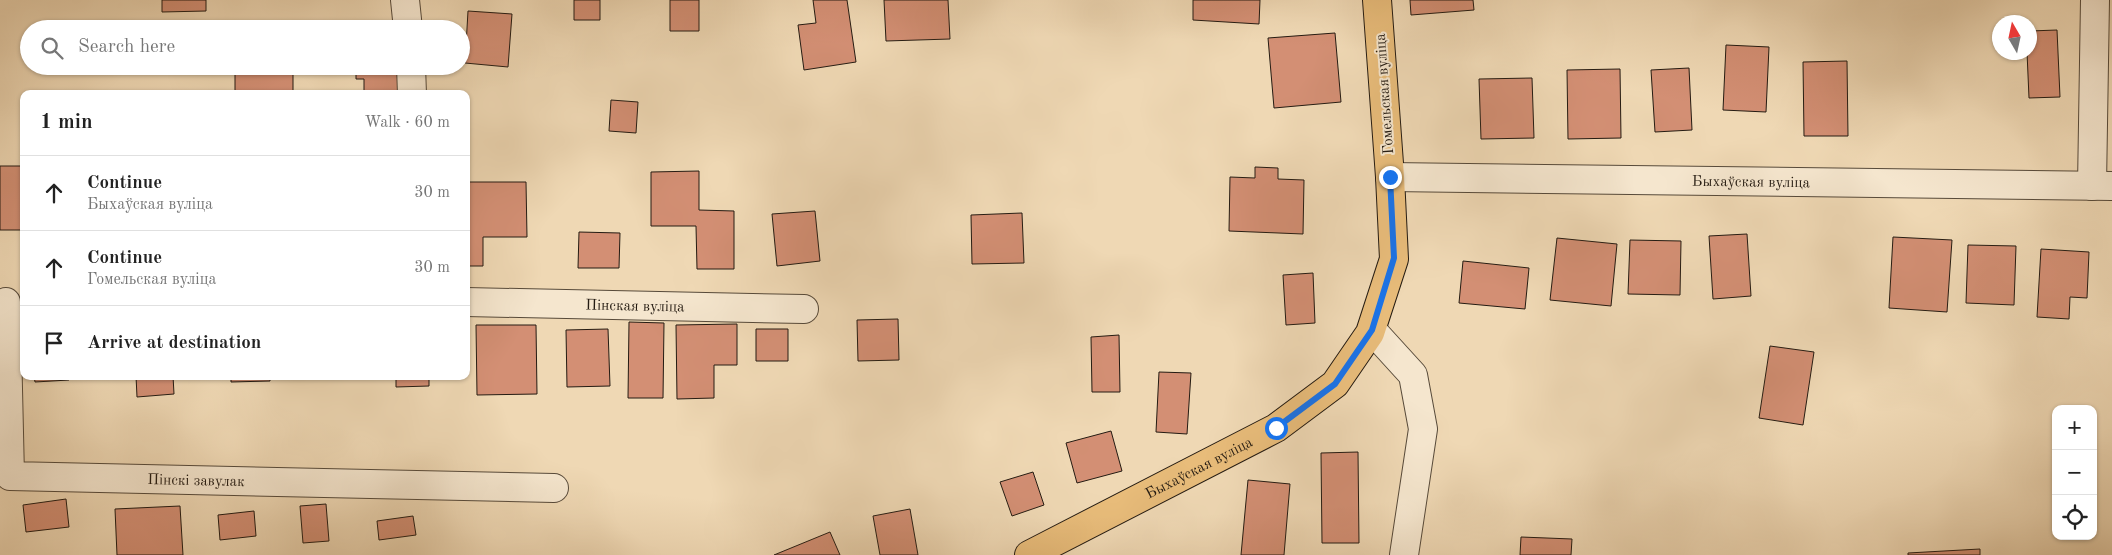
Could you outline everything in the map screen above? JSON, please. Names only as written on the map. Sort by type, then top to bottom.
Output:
[{"type":"main road","name":"Гомельская вуліца","points":[[1371,332],[1394,258],[1377,0]]},
{"type":"main road","name":"Быхаўская вуліца","points":[[1028,555],[1276,428],[1335,384],[1371,332]]},
{"type":"street","points":[[405,0],[407,20]]},
{"type":"street","points":[[2095,0],[2102,186]]},
{"type":"street","points":[[411,75],[412,90]]},
{"type":"street","name":"Быхаўская вуліца","points":[[1390,177],[2102,186]]},
{"type":"street","name":"Пінскі завулак","points":[[10,302],[5,477],[554,488]]},
{"type":"street","name":"Пінская вуліца","points":[[470,302],[804,309]]},
{"type":"street","points":[[1371,332],[1413,375],[1424,429],[1404,555]]},
{"type":"building","points":[[162,0],[206,0],[206,11],[162,12]]},
{"type":"building","points":[[574,0],[600,0],[600,20],[574,20]]},
{"type":"building","points":[[670,0],[699,0],[699,31],[670,31]]},
{"type":"building","points":[[813,0],[847,0],[856,62],[804,70],[798,25],[816,23]]},
{"type":"building","points":[[884,0],[948,0],[950,39],[886,41]]},
{"type":"building","points":[[1193,0],[1260,0],[1259,24],[1193,20]]},
{"type":"building","points":[[1410,0],[1473,0],[1474,10],[1411,15]]},
{"type":"building","points":[[468,11],[512,14],[508,67],[470,63],[470,20],[467,20]]},
{"type":"building","points":[[2057,30],[2060,97],[2029,98],[2027,60],[2037,60],[2037,31]]},
{"type":"building","points":[[1335,33],[1341,102],[1274,108],[1268,38]]},
{"type":"building","points":[[1726,45],[1769,47],[1766,112],[1723,110]]},
{"type":"building","points":[[1847,61],[1848,136],[1804,136],[1803,62]]},
{"type":"building","points":[[1689,68],[1692,130],[1655,132],[1651,70]]},
{"type":"building","points":[[1620,69],[1621,138],[1568,139],[1567,70]]},
{"type":"building","points":[[235,75],[293,75],[293,90],[235,90]]},
{"type":"building","points":[[356,75],[403,75],[404,90],[364,90],[364,79],[356,79]]},
{"type":"building","points":[[1532,78],[1534,138],[1481,139],[1479,79]]},
{"type":"building","points":[[611,100],[638,102],[636,133],[609,131]]},
{"type":"building","points":[[0,166],[20,166],[20,230],[0,230]]},
{"type":"building","points":[[1255,167],[1278,168],[1278,179],[1304,180],[1303,234],[1229,231],[1230,177],[1255,178]]},
{"type":"building","points":[[699,171],[699,210],[734,211],[734,269],[697,269],[696,226],[651,226],[651,172]]},
{"type":"building","points":[[470,182],[526,182],[527,237],[483,237],[483,266],[470,266]]},
{"type":"building","points":[[815,211],[820,261],[777,266],[772,214]]},
{"type":"building","points":[[1022,213],[1024,263],[972,264],[971,215]]},
{"type":"building","points":[[579,232],[620,233],[619,268],[578,268]]},
{"type":"building","points":[[1747,234],[1751,296],[1713,299],[1709,236]]},
{"type":"building","points":[[1893,237],[1952,240],[1947,312],[1889,308]]},
{"type":"building","points":[[1557,238],[1617,244],[1611,306],[1550,300]]},
{"type":"building","points":[[1630,240],[1681,241],[1680,295],[1628,294]]},
{"type":"building","points":[[1968,245],[2016,246],[2014,305],[1966,303]]},
{"type":"building","points":[[2041,249],[2089,252],[2087,298],[2070,297],[2069,319],[2037,317]]},
{"type":"building","points":[[1463,261],[1529,268],[1525,309],[1459,303]]},
{"type":"building","points":[[1313,273],[1315,323],[1286,325],[1283,275]]},
{"type":"building","points":[[898,319],[899,360],[858,361],[857,320]]},
{"type":"building","points":[[629,322],[664,323],[663,398],[628,398]]},
{"type":"building","points":[[737,324],[737,365],[714,365],[714,398],[677,399],[676,325]]},
{"type":"building","points":[[476,325],[536,325],[537,394],[477,395]]},
{"type":"building","points":[[608,329],[610,386],[567,387],[566,330]]},
{"type":"building","points":[[756,329],[788,329],[788,361],[756,361]]},
{"type":"building","points":[[1119,335],[1120,392],[1092,392],[1091,337]]},
{"type":"building","points":[[1770,346],[1814,352],[1803,425],[1759,418]]},
{"type":"building","points":[[1159,372],[1191,373],[1187,434],[1156,432]]},
{"type":"building","points":[[35,380],[69,380],[35,382]]},
{"type":"building","points":[[136,380],[173,380],[174,394],[137,397]]},
{"type":"building","points":[[231,380],[270,380],[270,381],[231,382]]},
{"type":"building","points":[[396,380],[429,380],[429,386],[396,387]]},
{"type":"building","points":[[1111,431],[1122,471],[1077,483],[1066,443]]},
{"type":"building","points":[[1358,452],[1359,543],[1322,543],[1321,453]]},
{"type":"building","points":[[1033,472],[1044,505],[1012,516],[1000,482]]},
{"type":"building","points":[[1248,480],[1290,484],[1284,555],[1241,555]]},
{"type":"building","points":[[66,499],[69,527],[26,532],[23,505]]},
{"type":"building","points":[[326,504],[329,541],[303,543],[300,506]]},
{"type":"building","points":[[180,506],[183,555],[117,555],[115,509]]},
{"type":"building","points":[[910,509],[918,555],[880,555],[873,516]]},
{"type":"building","points":[[254,511],[256,536],[220,540],[218,515]]},
{"type":"building","points":[[413,516],[416,535],[379,540],[377,521]]},
{"type":"building","points":[[830,532],[840,555],[774,555]]},
{"type":"building","points":[[1521,537],[1572,539],[1571,555],[1520,555]]},
{"type":"building","points":[[1980,549],[1980,555],[1908,555],[1908,553]]},
{"type":"route","points":[[1276,428],[1335,384],[1372,330],[1394,258],[1390,177]]}]
